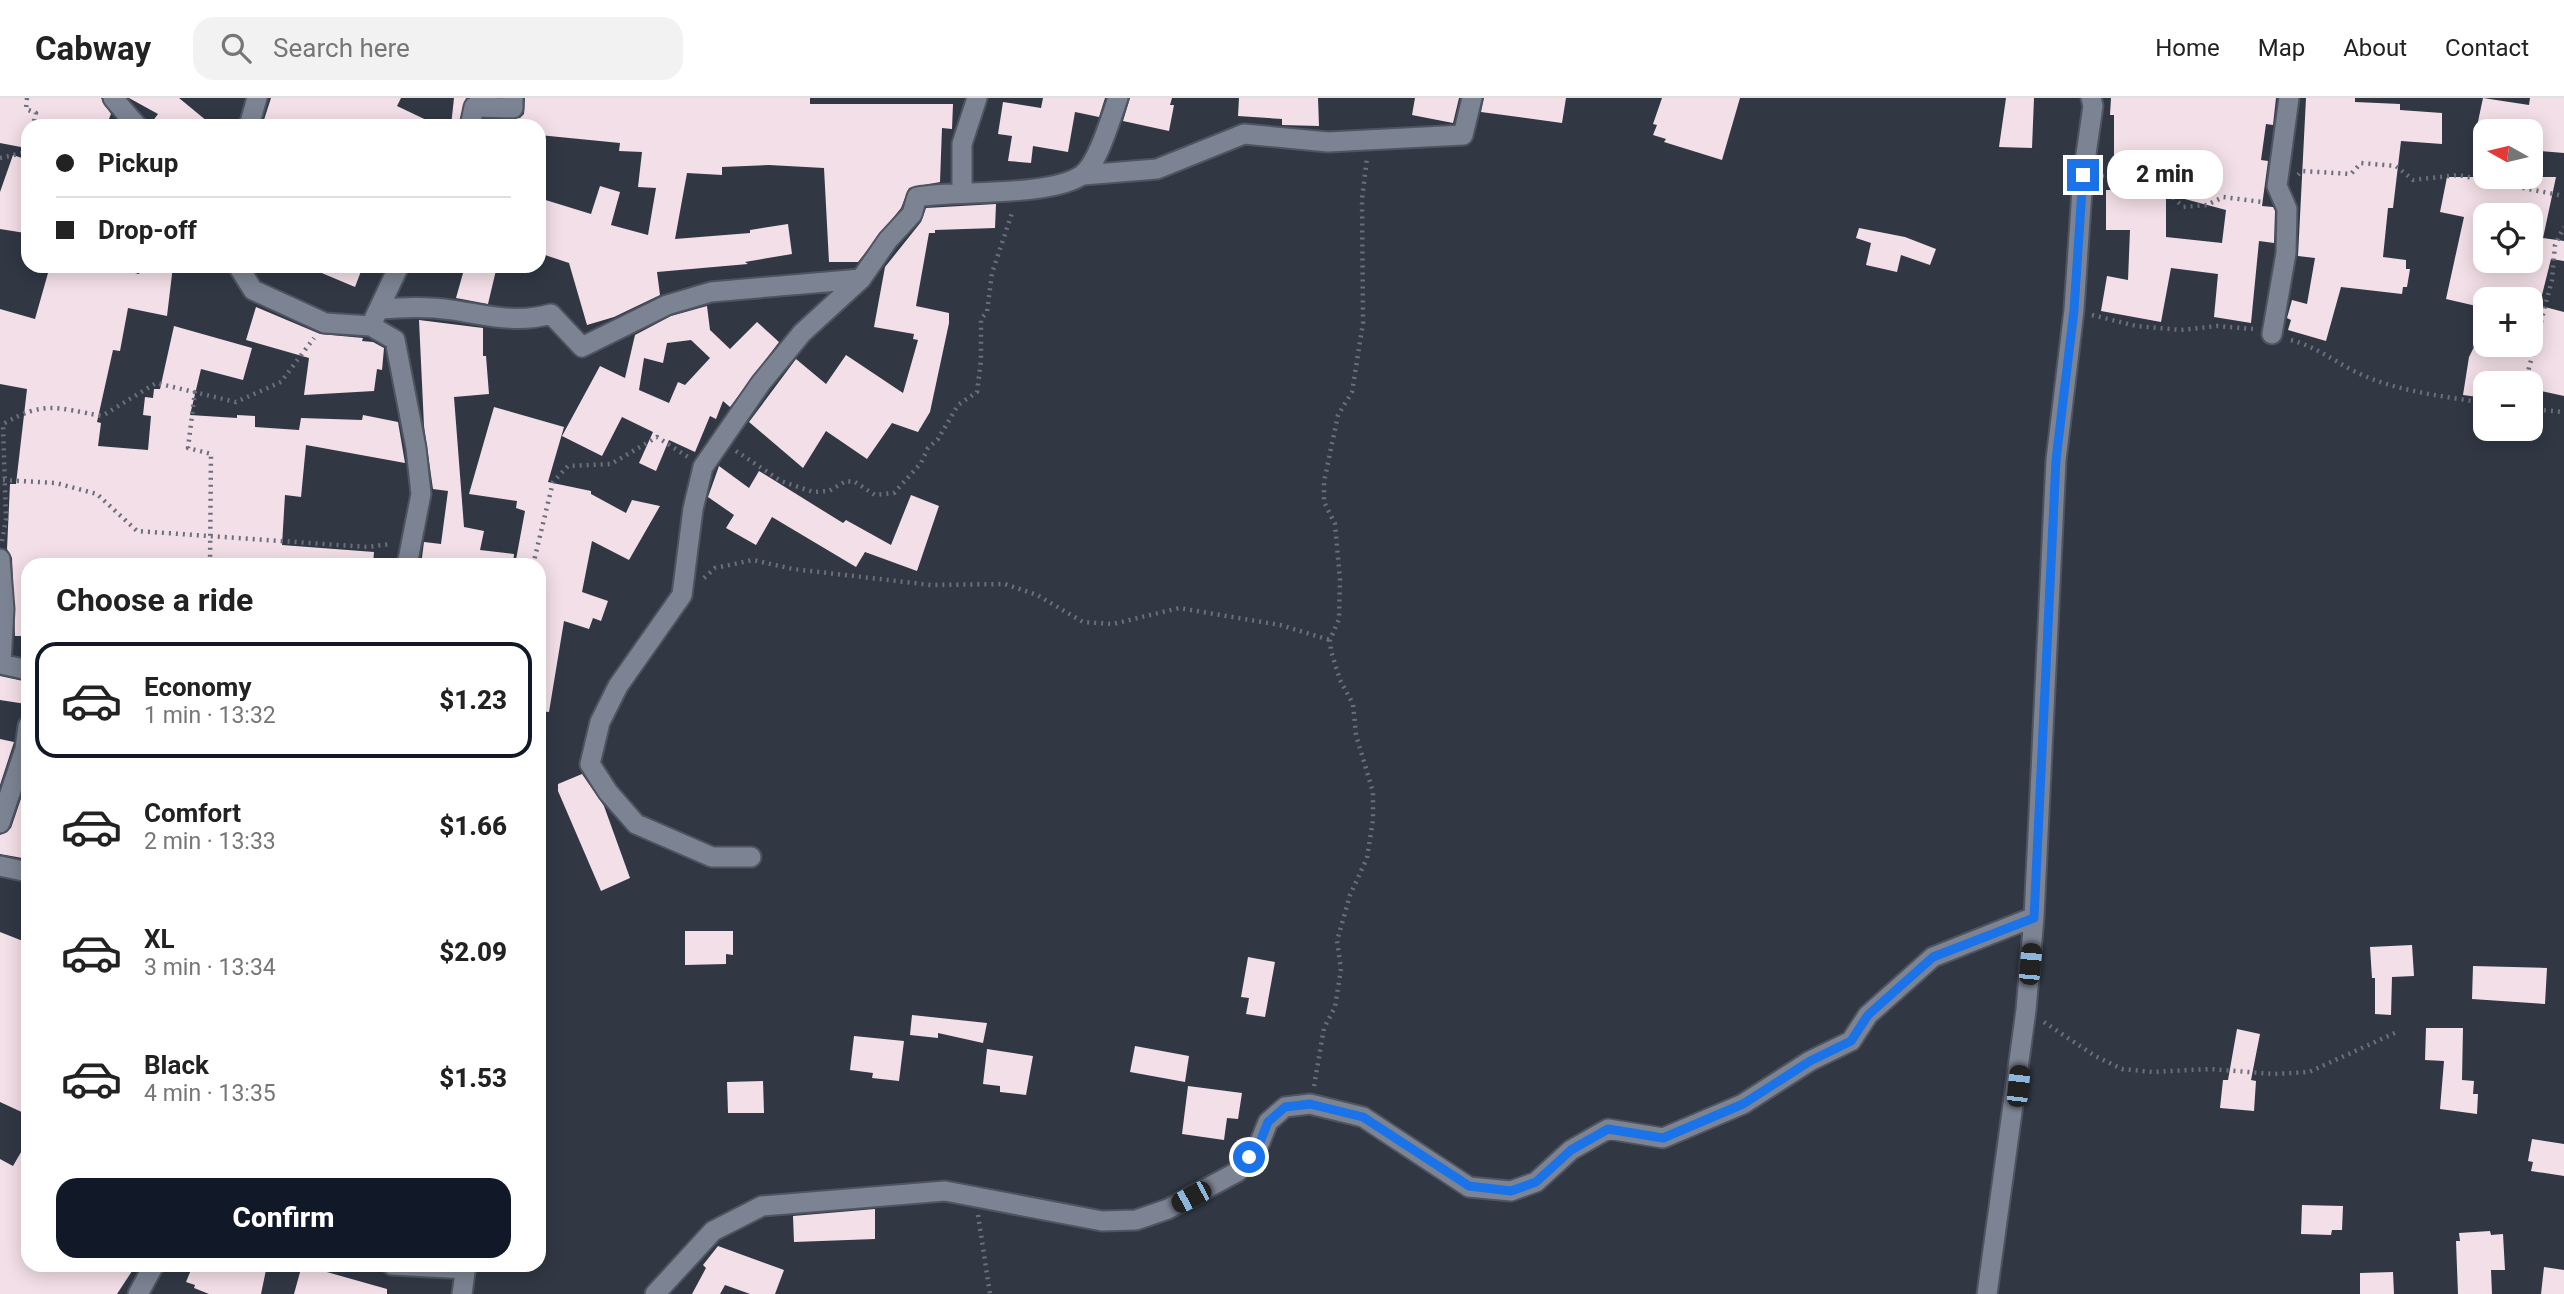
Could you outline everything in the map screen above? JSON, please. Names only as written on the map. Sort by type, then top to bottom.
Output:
[{"type":"street","points":[[113,98],[131,119]]},
{"type":"street","points":[[251,119],[257,98]]},
{"type":"street","points":[[472,119],[474,107],[513,108],[513,98]]},
{"type":"street","points":[[962,191],[962,144],[977,98]]},
{"type":"street","points":[[1083,175],[1104,137],[1118,98]]},
{"type":"street","points":[[751,857],[712,857],[636,824],[608,792],[590,764],[600,722],[618,686],[681,595],[703,467],[802,332],[862,279],[888,240],[912,214],[917,197],[962,191],[1016,191],[1062,184],[1083,175],[1157,169],[1244,134],[1328,142],[1463,135],[1472,98]]},
{"type":"street","points":[[1987,1294],[2026,1010],[2034,918],[2056,460],[2074,310],[2083,175],[2094,106],[2091,98]]},
{"type":"street","points":[[2272,334],[2286,253],[2287,209],[2277,186],[2289,98]]},
{"type":"street","points":[[242,273],[253,290],[325,323],[452,310],[491,318],[533,319],[551,314],[582,348],[667,305],[711,292],[862,279]]},
{"type":"street","points":[[375,317],[396,273]]},
{"type":"street","points":[[375,317],[395,340],[416,448],[421,494],[409,558]]},
{"type":"street","points":[[0,559],[4,609],[1,664],[21,668]]},
{"type":"street","points":[[0,823],[21,761]]},
{"type":"street","points":[[0,866],[21,870]]},
{"type":"street","points":[[655,1294],[713,1231],[762,1206],[945,1191],[1102,1221],[1136,1220],[1168,1209],[1237,1172],[1260,1142],[1268,1122],[1285,1107],[1310,1104],[1363,1117],[1469,1186],[1511,1191],[1536,1182],[1571,1150],[1608,1129],[1663,1138],[1743,1104],[1810,1061],[1851,1041],[1868,1015],[1933,957],[2034,918]]},
{"type":"street","points":[[138,1294],[150,1272]]},
{"type":"street","points":[[462,1294],[465,1272]]},
{"type":"path","points":[[27,98],[26,109],[36,113],[35,119]]},
{"type":"path","points":[[1310,1104],[1324,1028],[1335,1007],[1341,969],[1337,942],[1350,895],[1367,858],[1373,820],[1373,792],[1356,734],[1353,704],[1340,680],[1330,640],[1339,619],[1340,580],[1335,524],[1324,502],[1324,482],[1338,415],[1352,392],[1363,323],[1362,199],[1370,140]]},
{"type":"path","points":[[0,158],[21,153]]},
{"type":"path","points":[[2083,175],[2137,177],[2162,186],[2183,207],[2207,205],[2223,197],[2276,204],[2277,186],[2290,182],[2302,171],[2351,174],[2361,163],[2396,166],[2413,180],[2458,175],[2564,196]]},
{"type":"path","points":[[723,438],[741,456],[757,463],[781,481],[813,492],[830,491],[846,481],[855,482],[875,495],[894,493],[902,487],[921,463],[928,448],[938,439],[958,405],[977,391],[981,360],[981,319],[987,312],[992,273],[1011,222],[1016,191]]},
{"type":"path","points":[[2528,371],[2550,292],[2555,245],[2564,227]]},
{"type":"path","points":[[0,552],[6,519],[2,425],[31,408],[59,408],[102,416],[156,383],[236,402],[281,382],[325,323]]},
{"type":"path","points":[[195,391],[188,449],[211,454],[210,558]]},
{"type":"path","points":[[2543,410],[2564,412]]},
{"type":"path","points":[[535,558],[553,482],[568,466],[611,464],[657,437],[703,467]]},
{"type":"path","points":[[3,480],[56,483],[97,494],[137,531],[367,547],[414,538]]},
{"type":"path","points":[[681,595],[696,586],[715,568],[753,560],[879,580],[931,585],[1005,584],[1046,599],[1083,622],[1113,624],[1179,608],[1280,625],[1330,640]]},
{"type":"path","points":[[2026,1010],[2095,1056],[2122,1069],[2153,1072],[2210,1069],[2274,1074],[2309,1072],[2397,1032]]},
{"type":"path","points":[[976,1198],[990,1294]]},
{"type":"building","points":[[0,98],[101,98],[111,114],[109,119],[21,119],[21,147],[0,143]]},
{"type":"building","points":[[129,98],[179,98],[204,119],[154,119],[158,114]]},
{"type":"building","points":[[271,98],[401,98],[397,106],[424,119],[264,119]]},
{"type":"building","points":[[454,98],[466,98],[460,119],[452,119]]},
{"type":"building","points":[[525,98],[810,98],[810,104],[953,104],[952,129],[942,128],[940,182],[909,188],[901,208],[858,262],[829,262],[824,168],[769,165],[722,167],[722,175],[687,173],[675,239],[750,233],[750,230],[788,224],[792,254],[745,262],[748,264],[657,272],[660,295],[614,317],[587,325],[569,263],[546,255],[546,200],[591,214],[600,186],[620,192],[611,225],[648,235],[656,188],[638,187],[642,152],[619,151],[620,143],[546,136],[546,119],[502,119],[520,118],[524,114]]},
{"type":"building","points":[[1043,98],[1105,98],[1099,117],[1075,112],[1068,152],[1033,146],[1031,163],[1008,161],[1012,136],[998,134],[1003,102],[1041,108]]},
{"type":"building","points":[[1130,98],[1172,98],[1170,105],[1174,105],[1169,131],[1123,121]]},
{"type":"building","points":[[1239,98],[1318,98],[1319,126],[1282,125],[1282,119],[1238,116]]},
{"type":"building","points":[[1415,98],[1459,98],[1453,123],[1412,115]]},
{"type":"building","points":[[1484,98],[1566,98],[1562,123],[1481,112]]},
{"type":"building","points":[[1662,98],[1740,98],[1722,160],[1664,142],[1666,139],[1653,135],[1657,125],[1653,124]]},
{"type":"building","points":[[2006,98],[2034,98],[2032,148],[1999,147]]},
{"type":"building","points":[[2111,98],[2276,98],[2273,125],[2266,124],[2261,160],[2268,161],[2262,206],[2273,207],[2275,211],[2274,243],[2259,241],[2251,323],[2214,317],[2218,274],[2171,268],[2161,322],[2101,311],[2107,276],[2128,280],[2130,230],[2106,230],[2106,190],[2114,190],[2114,115],[2110,115]],"holes":[[[2166,194],[2226,210],[2222,243],[2166,237]]]},
{"type":"building","points":[[2306,98],[2355,98],[2355,102],[2400,104],[2400,110],[2442,113],[2442,144],[2401,141],[2393,208],[2388,208],[2383,257],[2406,260],[2406,269],[2410,269],[2407,287],[2403,287],[2402,294],[2341,287],[2326,341],[2288,330],[2291,320],[2287,318],[2292,300],[2307,304],[2315,258],[2298,256]]},
{"type":"building","points":[[2483,98],[2529,105],[2530,98],[2564,98],[2564,153],[2543,151],[2543,119],[2479,119]]},
{"type":"building","points":[[13,155],[21,158],[21,232],[0,229],[0,192]]},
{"type":"building","points":[[2447,177],[2473,177],[2473,189],[2543,189],[2543,177],[2556,177],[2543,238],[2564,241],[2564,261],[2551,259],[2543,291],[2543,287],[2473,287],[2473,305],[2446,299],[2464,217],[2440,212]]},
{"type":"building","points":[[996,204],[995,228],[935,230],[935,233],[929,233],[916,306],[949,313],[949,323],[930,412],[918,432],[892,423],[867,459],[826,431],[803,468],[749,422],[796,359],[826,384],[846,355],[903,393],[918,340],[913,339],[914,334],[874,327],[885,267],[921,222],[926,208]]},
{"type":"building","points":[[1859,228],[1905,237],[1936,249],[1930,265],[1901,255],[1897,272],[1866,265],[1871,243],[1856,238]]},
{"type":"building","points":[[48,273],[172,273],[167,316],[128,308],[120,351],[113,350],[97,422],[101,423],[98,446],[148,450],[151,416],[143,415],[145,397],[153,398],[154,389],[160,389],[174,326],[252,348],[243,380],[201,369],[190,415],[237,418],[237,415],[255,416],[255,427],[299,430],[301,418],[362,420],[363,415],[398,422],[405,463],[306,445],[301,497],[285,495],[282,545],[374,552],[374,558],[21,558],[21,636],[15,636],[12,558],[7,549],[10,484],[16,484],[27,389],[0,384],[0,309],[35,319]]},
{"type":"building","points":[[322,273],[360,273],[355,287]]},
{"type":"building","points":[[463,273],[495,273],[488,304],[456,298]]},
{"type":"building","points":[[707,306],[710,330],[730,349],[757,322],[779,342],[730,407],[723,401],[716,419],[710,416],[695,452],[669,440],[656,471],[639,463],[653,432],[622,417],[602,456],[562,436],[600,366],[625,378],[635,335],[671,316]],"holes":[[[691,340],[710,358],[685,385],[678,382],[669,403],[639,390],[644,358],[663,363],[667,343]]]},
{"type":"building","points":[[2543,306],[2564,312],[2564,396],[2543,391],[2543,371],[2473,371],[2473,396],[2463,395],[2469,357],[2473,349],[2473,357],[2543,357]]},
{"type":"building","points":[[256,307],[320,334],[363,338],[362,341],[373,342],[384,348],[382,370],[377,369],[374,391],[304,395],[309,358],[246,340]]},
{"type":"building","points":[[419,320],[483,328],[483,356],[486,356],[489,394],[454,397],[464,527],[484,531],[480,550],[514,554],[514,558],[422,558],[424,542],[441,544],[448,491],[433,489],[424,426]]},
{"type":"building","points":[[494,407],[564,427],[548,482],[591,491],[591,494],[626,513],[632,500],[660,506],[629,560],[592,541],[582,592],[608,601],[601,621],[593,618],[589,629],[564,621],[549,712],[546,712],[546,558],[516,558],[525,511],[516,508],[517,501],[469,494]]},
{"type":"building","points":[[719,466],[749,488],[759,471],[843,523],[846,520],[891,545],[911,495],[939,506],[917,571],[865,552],[856,567],[772,517],[756,545],[726,528],[734,515],[708,497]]},
{"type":"building","points":[[0,676],[21,680],[21,703],[0,700]]},
{"type":"building","points":[[0,739],[14,742],[0,785]]},
{"type":"building","points":[[582,774],[604,806],[630,878],[601,891],[558,791],[558,784]]},
{"type":"building","points":[[21,799],[21,858],[0,854],[0,835],[11,828]]},
{"type":"building","points":[[685,931],[733,931],[733,955],[726,954],[726,964],[685,965]]},
{"type":"building","points":[[0,932],[21,940],[21,1112],[0,1102]]},
{"type":"building","points":[[2412,945],[2414,976],[2392,977],[2391,1015],[2375,1014],[2375,978],[2372,978],[2370,947]]},
{"type":"building","points":[[1248,957],[1275,962],[1265,1017],[1246,1014],[1249,998],[1241,997]]},
{"type":"building","points":[[2473,966],[2547,968],[2545,1004],[2472,999]]},
{"type":"building","points":[[912,1015],[987,1023],[983,1043],[938,1033],[938,1038],[910,1035]]},
{"type":"building","points":[[2426,1028],[2463,1028],[2462,1080],[2474,1081],[2473,1094],[2478,1094],[2477,1114],[2440,1109],[2444,1061],[2425,1060]]},
{"type":"building","points":[[2237,1029],[2260,1034],[2251,1080],[2256,1081],[2254,1111],[2220,1108],[2223,1080],[2228,1080]]},
{"type":"building","points":[[854,1036],[904,1041],[899,1081],[872,1078],[873,1073],[850,1070]]},
{"type":"building","points":[[1135,1046],[1189,1056],[1185,1082],[1130,1072]]},
{"type":"building","points":[[987,1049],[1033,1056],[1026,1095],[1000,1092],[1000,1086],[983,1084]]},
{"type":"building","points":[[763,1081],[764,1113],[728,1113],[727,1082]]},
{"type":"building","points":[[1188,1086],[1242,1093],[1238,1119],[1227,1118],[1224,1140],[1182,1134]]},
{"type":"building","points":[[2532,1139],[2564,1144],[2564,1176],[2531,1171],[2533,1162],[2528,1161]]},
{"type":"building","points":[[21,1152],[21,1272],[131,1272],[117,1294],[0,1294],[0,1159],[13,1166]]},
{"type":"building","points":[[2302,1205],[2343,1206],[2342,1230],[2332,1230],[2331,1235],[2301,1234]]},
{"type":"building","points":[[875,1209],[875,1239],[794,1242],[793,1216]]},
{"type":"building","points":[[2490,1231],[2491,1235],[2503,1234],[2505,1270],[2491,1270],[2492,1294],[2458,1294],[2456,1241],[2460,1241],[2459,1233]]},
{"type":"building","points":[[718,1246],[784,1270],[775,1294],[750,1294],[725,1285],[720,1294],[692,1294],[706,1268],[703,1265]]},
{"type":"building","points":[[2544,1267],[2564,1270],[2564,1294],[2541,1294]]},
{"type":"building","points":[[190,1272],[266,1272],[261,1294],[209,1294],[186,1282]]},
{"type":"building","points":[[300,1272],[327,1272],[387,1289],[387,1294],[294,1294]]},
{"type":"building","points":[[2393,1272],[2394,1294],[2360,1294],[2360,1273]]},
{"type":"route","points":[[1249,1157],[1260,1142],[1268,1122],[1285,1107],[1310,1104],[1363,1117],[1438,1169],[1469,1186],[1511,1191],[1536,1182],[1571,1150],[1608,1129],[1663,1138],[1685,1131],[1743,1104],[1810,1061],[1851,1041],[1868,1015],[1933,957],[2034,918],[2056,460],[2074,310],[2083,175]]}]
